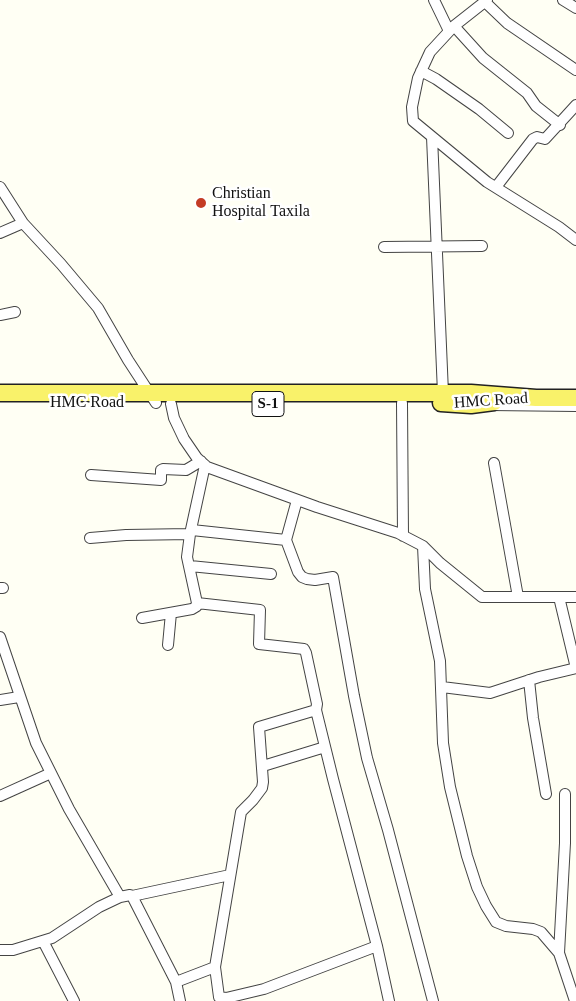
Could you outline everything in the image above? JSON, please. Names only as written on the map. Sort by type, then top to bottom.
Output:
[{"type":"main road","name":"HMC Road","points":[[0,393],[159,400],[402,403],[471,399],[576,398]]},
{"type":"main road","name":"HMC Road","points":[[0,403],[444,393],[471,399]]},
{"type":"street","points":[[434,0],[452,29],[483,58],[527,93],[536,106],[560,125]]},
{"type":"street","points":[[563,0],[576,8]]},
{"type":"street","points":[[576,70],[508,23],[486,1],[452,29],[430,52],[418,78],[412,107],[413,121],[432,137],[496,188],[559,227],[576,240]]},
{"type":"street","points":[[421,71],[436,79],[479,109],[508,133]]},
{"type":"street","points":[[496,188],[533,139],[545,139],[560,125],[576,105]]},
{"type":"street","points":[[432,137],[444,393]]},
{"type":"street","points":[[0,186],[23,223],[98,308],[159,400],[174,418],[184,439],[203,463],[235,478],[403,536],[423,546],[440,563],[482,597],[576,597]]},
{"type":"street","points":[[0,233],[23,223]]},
{"type":"street","points":[[384,247],[482,246]]},
{"type":"street","points":[[0,315],[15,312]]},
{"type":"street","points":[[471,399],[576,392]]},
{"type":"street","points":[[471,399],[576,406]]},
{"type":"street","points":[[402,403],[403,536]]},
{"type":"street","points":[[90,475],[161,480],[161,470],[163,469],[186,470],[203,463]]},
{"type":"street","points":[[142,618],[192,609],[196,606],[188,557],[203,463]]},
{"type":"street","points":[[494,463],[518,597]]},
{"type":"street","points":[[297,500],[286,540],[298,572],[302,577],[315,580],[333,577],[367,758],[433,1001]]},
{"type":"street","points":[[90,538],[191,532],[286,540]]},
{"type":"street","points":[[423,546],[426,589],[440,661],[443,743],[450,787],[467,856],[483,900],[496,922],[506,926],[533,929],[541,932],[559,953]]},
{"type":"street","points":[[190,566],[271,574]]},
{"type":"street","points":[[442,687],[490,693],[529,680],[576,668],[559,597]]},
{"type":"street","points":[[197,603],[260,610],[259,644],[304,649],[306,653],[317,704],[316,710],[377,946],[389,1001]]},
{"type":"street","points":[[168,645],[171,613]]},
{"type":"street","points":[[0,637],[36,743],[69,809],[120,897]]},
{"type":"street","points":[[529,680],[532,718],[546,794]]},
{"type":"street","points":[[0,700],[20,697]]},
{"type":"street","points":[[316,710],[259,727],[263,766],[262,788],[241,812],[215,967],[219,997],[226,998],[264,989],[377,946]]},
{"type":"street","points":[[263,766],[325,747]]},
{"type":"street","points":[[0,796],[51,773]]},
{"type":"street","points":[[565,794],[565,851],[559,953],[575,1001]]},
{"type":"street","points":[[0,950],[13,950],[52,938],[99,907],[120,897],[230,874]]},
{"type":"street","points":[[132,896],[176,982],[180,1001]]},
{"type":"street","points":[[43,941],[74,1001]]},
{"type":"street","points":[[176,982],[215,967]]},
{"type":"place","name":"Christian Hospital Taxila","points":[[201,203]]}]
